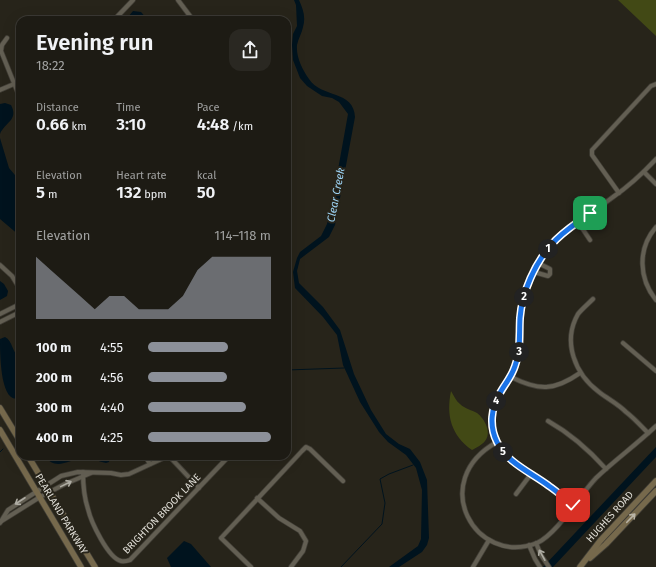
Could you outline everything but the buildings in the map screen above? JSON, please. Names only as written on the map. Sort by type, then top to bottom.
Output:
[{"type":"main road","points":[[0,408],[16,435]]},
{"type":"main road","name":"PEARLAND PARKWAY","points":[[0,430],[16,457]]},
{"type":"main road","name":"PEARLAND PARKWAY","points":[[18,460],[81,567]]},
{"type":"main road","name":"PEARLAND PARKWAY","points":[[30,460],[94,567]]},
{"type":"main road","name":"HUGHES ROAD","points":[[580,567],[600,540],[656,480]]},
{"type":"main road","name":"HUGHES ROAD","points":[[580,567],[606,544],[656,491]]},
{"type":"street","points":[[118,16],[133,0]]},
{"type":"street","points":[[178,0],[190,16]]},
{"type":"street","points":[[7,38],[2,45],[1,51],[16,89]]},
{"type":"street","points":[[0,90],[14,84]]},
{"type":"street","points":[[620,193],[592,155],[592,150],[651,86],[656,84]]},
{"type":"street","points":[[573,505],[505,455],[492,430],[493,409],[499,394],[511,377],[519,355],[521,307],[527,287],[538,263],[552,244],[564,232],[620,193],[644,172],[656,159]]},
{"type":"street","points":[[644,172],[656,184]]},
{"type":"street","points":[[578,222],[590,240]]},
{"type":"street","points":[[656,227],[646,241],[642,257],[644,277],[649,291],[656,300]]},
{"type":"street","points":[[534,272],[545,276],[550,274],[548,267],[538,263]]},
{"type":"street","points":[[0,265],[12,276],[16,282]]},
{"type":"street","points":[[593,299],[579,313],[571,333],[573,359],[580,373],[598,392],[626,412],[648,433]]},
{"type":"street","points":[[0,314],[16,306]]},
{"type":"street","points":[[0,322],[16,314]]},
{"type":"street","points":[[623,343],[656,370]]},
{"type":"street","points":[[511,377],[525,384],[537,387],[551,387],[566,383],[580,373]]},
{"type":"street","points":[[548,421],[562,429],[589,450],[606,469]]},
{"type":"street","points":[[497,442],[482,452],[471,465],[465,477],[462,490],[463,504],[468,518],[478,533],[498,545],[522,547],[536,543],[553,530],[585,491],[606,469],[656,426]]},
{"type":"street","points":[[251,567],[221,538],[306,447],[343,481]]},
{"type":"street","points":[[148,460],[150,464]]},
{"type":"street","points":[[0,523],[8,510],[61,476],[93,472],[121,475],[129,474],[159,460]]},
{"type":"street","points":[[172,460],[199,488]]},
{"type":"street","name":"BRIGHTON BROOK LANE","points":[[83,474],[85,499],[94,527],[108,550],[115,558],[126,562],[130,560],[226,460]]},
{"type":"street","points":[[0,523],[40,497],[83,474]]},
{"type":"street","points":[[516,494],[531,474]]},
{"type":"street","points":[[257,498],[279,518],[300,531],[306,541],[303,551],[291,567]]},
{"type":"street","points":[[473,567],[489,540]]},
{"type":"street","points":[[536,543],[549,567]]},
{"type":"street","points":[[529,545],[534,559],[540,567]]},
{"type":"green space","points":[[618,0],[656,0],[656,36]]},
{"type":"green space","points":[[451,391],[459,403],[477,413],[487,426],[487,438],[481,445],[472,450],[459,438],[452,424],[449,409]]},
{"type":"water","name":"Clear Creek","points":[[294,0],[299,0],[304,16],[304,23],[297,45],[297,54],[302,67],[314,85],[349,102],[353,108],[355,117],[335,225],[329,237],[300,259],[297,271],[299,283],[323,307],[340,330],[354,374],[371,410],[386,434],[399,444],[410,449],[420,462],[427,480],[429,538],[427,545],[422,552],[399,567],[389,567],[418,546],[421,539],[422,490],[416,468],[406,455],[388,442],[379,432],[360,402],[343,365],[337,335],[323,317],[295,288],[293,272],[300,252],[321,236],[327,224],[348,114],[339,102],[332,98],[322,96],[307,86],[300,78],[293,60],[293,34],[297,26],[296,5]]},
{"type":"water","points":[[133,11],[141,12],[144,16],[129,16]]},
{"type":"water","points":[[5,103],[11,105],[13,114],[12,118],[0,134],[0,104]]},
{"type":"water","points":[[0,138],[9,168],[16,176],[16,233],[0,219]]},
{"type":"water","points":[[0,281],[4,284],[8,291],[7,296],[0,300]]},
{"type":"water","points":[[5,337],[8,339],[16,354],[16,398],[13,398],[8,394],[2,377],[0,339]]},
{"type":"water","points":[[656,447],[656,457],[553,567],[543,567]]},
{"type":"water","points":[[48,460],[74,460],[58,464]]},
{"type":"water","points":[[96,460],[109,460],[109,462],[106,463]]},
{"type":"water","points":[[184,541],[191,544],[211,567],[171,567],[167,558]]},
{"type":"waterway","points":[[291,370],[344,368]]},
{"type":"waterway","points":[[0,452],[3,449]]},
{"type":"waterway","points":[[341,567],[382,524],[385,503],[380,479],[413,465]]},
{"type":"route","points":[[573,505],[505,455],[492,430],[492,418],[493,409],[499,394],[511,377],[516,366],[519,355],[521,307],[527,287],[538,263],[552,244],[564,232],[590,213]]}]
